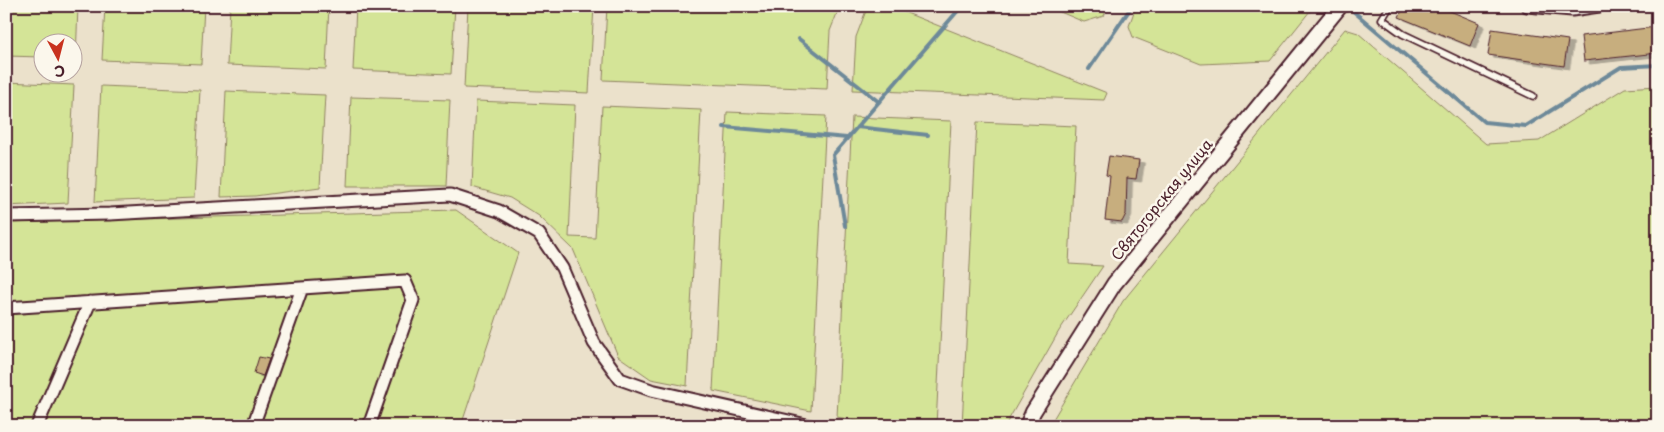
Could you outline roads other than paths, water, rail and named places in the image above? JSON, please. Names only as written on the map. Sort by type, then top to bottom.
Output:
[{"type":"street","name":"Святогорская улица","points":[[1027,426],[1033,412],[1114,284],[1340,6]]},
{"type":"street","points":[[1527,6],[1572,10],[1599,6]]},
{"type":"street","points":[[6,216],[110,214],[450,195],[499,211],[539,234],[562,268],[594,343],[620,379],[651,390],[810,426]]},
{"type":"street","points":[[6,308],[406,282],[413,300],[369,426]]},
{"type":"street","points":[[253,426],[302,288]]},
{"type":"street","points":[[37,426],[90,302]]},
{"type":"lane","points":[[1390,6],[1382,19],[1403,34],[1533,96]]},
{"type":"waterway","points":[[845,226],[833,155],[962,6]]},
{"type":"waterway","points":[[1089,69],[1132,6]]},
{"type":"waterway","points":[[1353,11],[1484,122],[1526,126],[1621,67],[1658,65]]},
{"type":"waterway","points":[[799,39],[879,102]]},
{"type":"waterway","points":[[724,127],[847,138]]},
{"type":"waterway","points":[[857,127],[928,135]]}]
